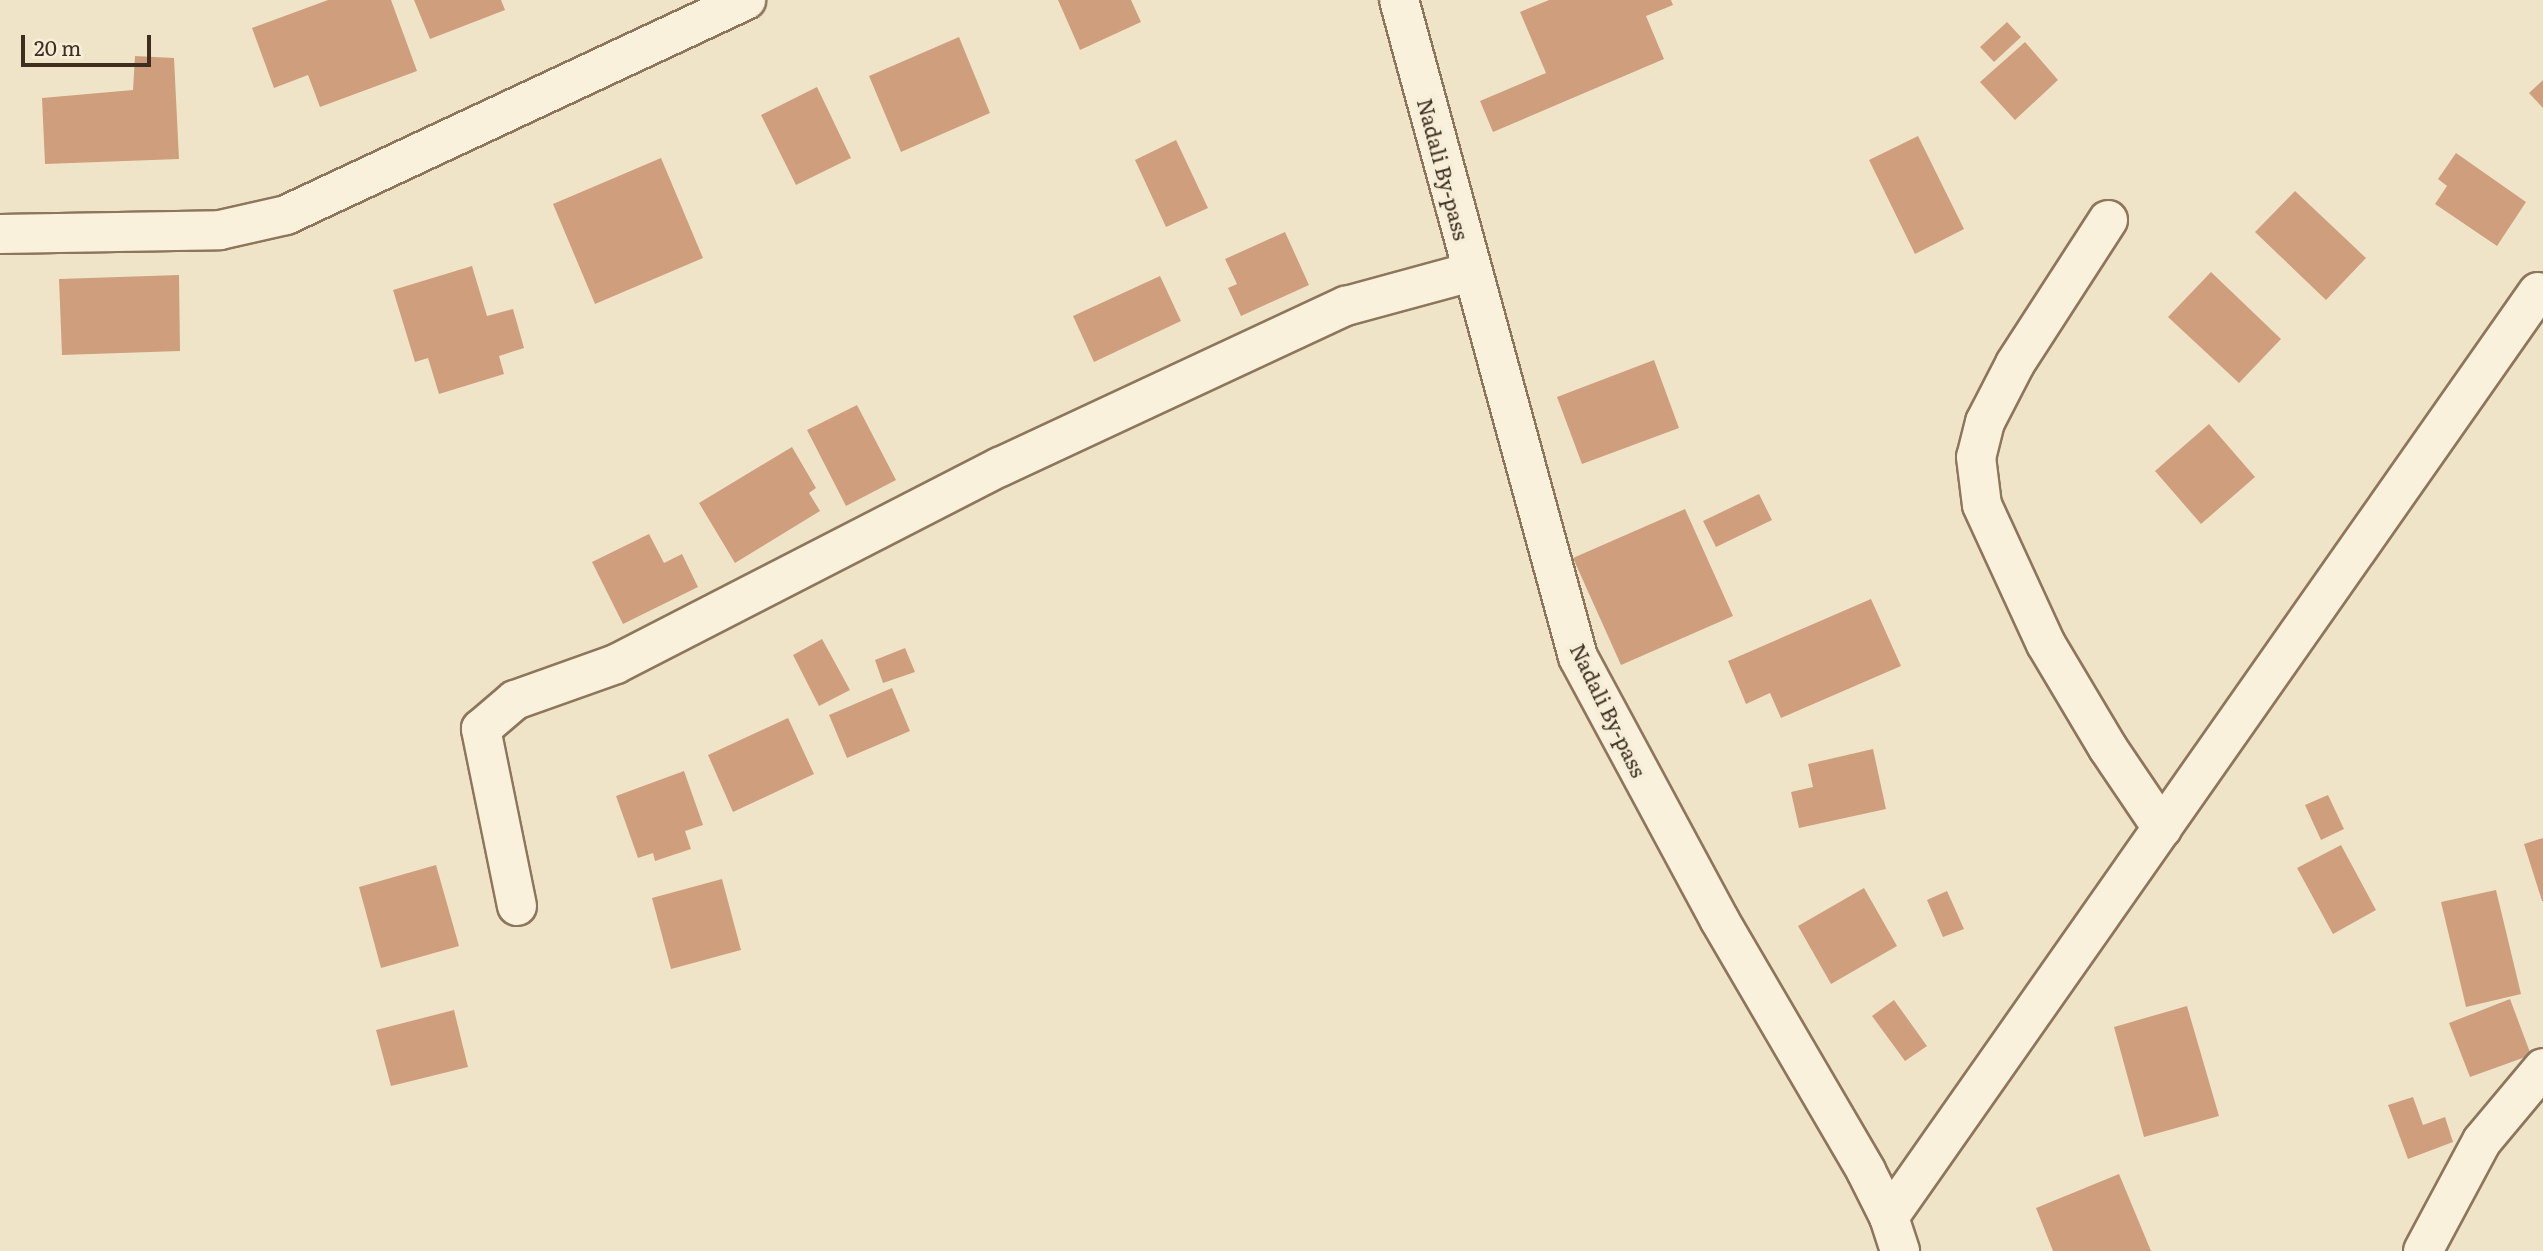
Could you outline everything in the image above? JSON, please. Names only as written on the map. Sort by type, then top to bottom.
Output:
[{"type":"street","points":[[0,234],[220,230],[286,215],[746,0]]},
{"type":"street","name":"Nadali By-pass","points":[[1399,0],[1578,657],[1719,919],[1866,1171],[1895,1234]]},
{"type":"street","points":[[2108,220],[2015,364],[1985,422],[1976,457],[1982,505],[2046,644],[2108,748],[2162,828]]},
{"type":"street","points":[[517,906],[481,729],[516,700],[615,664],[1000,467],[1346,306],[1471,272]]},
{"type":"street","points":[[1895,1234],[2162,828],[2538,292]]},
{"type":"street","points":[[2423,1251],[2482,1141],[2543,1068]]},
{"type":"building","points":[[328,0],[391,0],[417,71],[320,107],[308,75],[274,88],[252,28]]},
{"type":"building","points":[[414,0],[501,0],[505,10],[430,39]]},
{"type":"building","points":[[1058,0],[1131,0],[1141,22],[1080,50]]},
{"type":"building","points":[[1549,0],[1671,0],[1673,5],[1646,16],[1664,59],[1493,132],[1480,101],[1546,73],[1520,12]]},
{"type":"building","points":[[2007,22],[2021,37],[1994,62],[1980,47]]},
{"type":"building","points":[[959,37],[990,113],[901,152],[869,76]]},
{"type":"building","points":[[2025,42],[2058,80],[2015,120],[1980,82]]},
{"type":"building","points":[[135,56],[174,58],[179,159],[45,164],[42,98],[133,90]]},
{"type":"building","points":[[2543,80],[2543,108],[2529,93]]},
{"type":"building","points":[[817,87],[851,158],[796,185],[761,115]]},
{"type":"building","points":[[1918,136],[1964,229],[1915,254],[1869,160]]},
{"type":"building","points":[[1176,140],[1208,208],[1166,227],[1135,160]]},
{"type":"building","points":[[2456,153],[2526,202],[2497,246],[2435,204],[2447,186],[2438,179]]},
{"type":"building","points":[[661,158],[703,258],[595,304],[553,204]]},
{"type":"building","points":[[2295,191],[2366,258],[2326,300],[2255,232]]},
{"type":"building","points":[[1285,232],[1309,285],[1241,316],[1228,288],[1237,284],[1225,259]]},
{"type":"building","points":[[472,266],[487,316],[513,309],[524,348],[499,356],[504,374],[439,394],[428,358],[415,362],[393,290]]},
{"type":"building","points":[[2211,272],[2281,339],[2239,383],[2168,317]]},
{"type":"building","points":[[179,275],[180,351],[62,355],[59,279]]},
{"type":"building","points":[[1160,276],[1181,321],[1094,362],[1073,316]]},
{"type":"building","points":[[1654,360],[1679,428],[1582,464],[1557,397]]},
{"type":"building","points":[[857,405],[896,480],[846,506],[807,430]]},
{"type":"building","points":[[2209,424],[2255,477],[2201,524],[2155,471]]},
{"type":"building","points":[[792,447],[816,488],[809,493],[820,511],[735,563],[699,503]]},
{"type":"building","points":[[1759,494],[1772,520],[1716,547],[1703,521]]},
{"type":"building","points":[[1685,509],[1733,616],[1621,665],[1573,558]]},
{"type":"building","points":[[649,534],[664,563],[682,554],[698,587],[623,624],[592,562]]},
{"type":"building","points":[[1871,599],[1901,666],[1781,718],[1770,693],[1746,704],[1728,661]]},
{"type":"building","points":[[822,639],[850,690],[819,706],[793,655]]},
{"type":"building","points":[[905,648],[915,672],[883,683],[875,660]]},
{"type":"building","points":[[892,688],[910,731],[847,758],[829,715]]},
{"type":"building","points":[[788,718],[814,774],[733,812],[708,755]]},
{"type":"building","points":[[1873,749],[1886,809],[1799,828],[1791,792],[1813,787],[1808,764]]},
{"type":"building","points":[[684,771],[703,825],[685,831],[691,849],[655,861],[653,853],[638,858],[616,796]]},
{"type":"building","points":[[2328,795],[2344,829],[2321,840],[2305,805]]},
{"type":"building","points":[[2543,838],[2543,901],[2542,901],[2524,844]]},
{"type":"building","points":[[2341,845],[2376,910],[2333,934],[2297,868]]},
{"type":"building","points":[[436,865],[459,946],[381,968],[359,887]]},
{"type":"building","points":[[722,879],[741,950],[671,969],[652,898]]},
{"type":"building","points":[[1864,888],[1897,946],[1831,984],[1798,926]]},
{"type":"building","points":[[2496,890],[2521,994],[2466,1007],[2441,902]]},
{"type":"building","points":[[1947,891],[1964,929],[1943,937],[1927,900]]},
{"type":"building","points":[[2510,999],[2531,1055],[2470,1077],[2449,1023]]},
{"type":"building","points":[[1894,1000],[1927,1046],[1905,1061],[1872,1016]]},
{"type":"building","points":[[2187,1006],[2219,1116],[2144,1137],[2114,1027]]},
{"type":"building","points":[[454,1010],[468,1067],[391,1086],[376,1030]]},
{"type":"building","points":[[2413,1097],[2423,1125],[2445,1117],[2453,1142],[2408,1159],[2388,1105]]},
{"type":"building","points":[[2119,1174],[2151,1251],[2053,1251],[2036,1208]]}]
